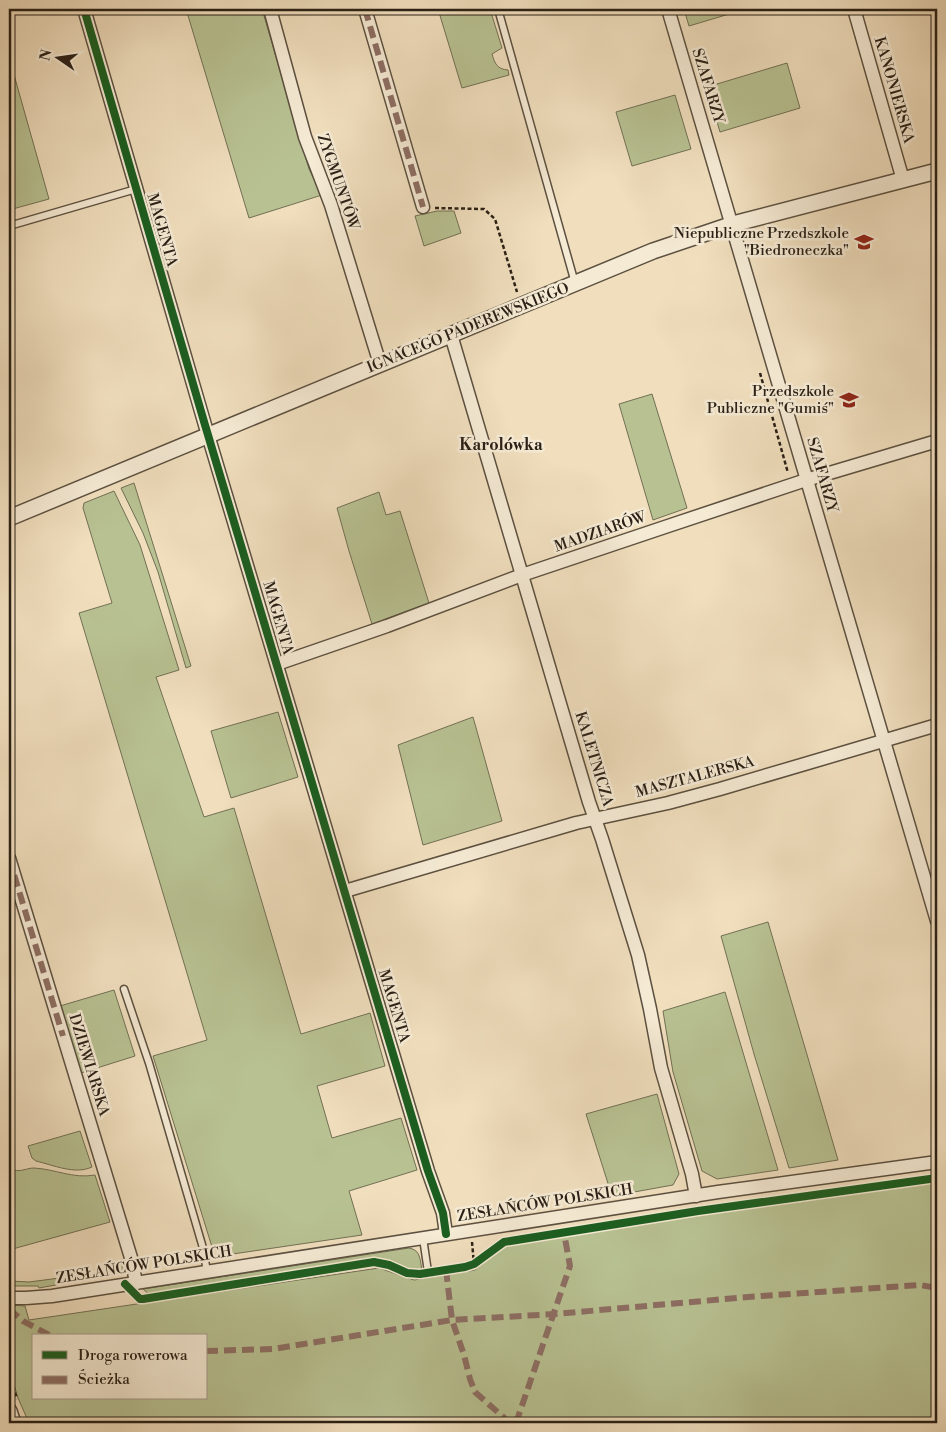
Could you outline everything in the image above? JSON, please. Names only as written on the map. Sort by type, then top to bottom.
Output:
[{"type":"street","name":"MAGENTA","points":[[84,9],[208,436],[428,1171],[443,1213],[446,1234]]},
{"type":"street","name":"ZYGMUNTÓW","points":[[270,9],[305,137],[331,205],[380,364]]},
{"type":"street","points":[[365,9],[423,207]]},
{"type":"street","name":"SZAFARZY","points":[[668,9],[733,224],[806,480],[937,921]]},
{"type":"street","name":"KANONIERSKA","points":[[854,9],[904,180]]},
{"type":"street","name":"IGNACEGO PADEREWSKIEGO","points":[[9,518],[653,251],[733,224],[937,171]]},
{"type":"street","name":"KALETNICZA","points":[[451,335],[640,963],[661,1068],[692,1174],[696,1196]]},
{"type":"street","name":"MADZIARÓW","points":[[277,664],[386,626],[522,575],[806,480],[937,441]]},
{"type":"street","name":"MASZTALERSKA","points":[[345,891],[595,818],[668,803],[937,725]]},
{"type":"street","name":"DZIEWIARSKA","points":[[9,858],[132,1261],[136,1283]]},
{"type":"street","name":"ZESŁAŃCÓW POLSKICH","points":[[9,1298],[52,1296],[696,1196],[937,1162]]},
{"type":"lane","points":[[498,9],[576,284]]},
{"type":"lane","points":[[9,226],[136,189]]},
{"type":"lane","points":[[124,989],[149,1063],[203,1248],[207,1272]]},
{"type":"lane","points":[[423,1238],[428,1272]]},
{"type":"path","points":[[423,207],[484,209],[495,219],[519,296]]},
{"type":"path","points":[[759,371],[792,485]]},
{"type":"path","points":[[465,1267],[477,1262],[471,1238]]},
{"type":"green space","points":[[186,9],[262,9],[309,169],[322,195],[249,218]]},
{"type":"green space","points":[[438,9],[490,9],[502,48],[492,54],[494,61],[501,68],[508,70],[509,75],[462,88]]},
{"type":"green space","points":[[684,9],[746,9],[689,26]]},
{"type":"green space","points":[[9,57],[49,199],[9,210]]},
{"type":"green space","points":[[787,63],[800,108],[720,132],[707,87]]},
{"type":"green space","points":[[675,95],[691,149],[632,166],[616,112]]},
{"type":"green space","points":[[437,211],[454,211],[461,233],[424,246],[415,216]]},
{"type":"green space","points":[[652,394],[687,508],[653,520],[619,404]]},
{"type":"green space","points":[[134,483],[191,666],[186,668],[158,572],[143,533],[121,488]]},
{"type":"green space","points":[[114,491],[140,545],[179,670],[156,677],[204,817],[234,808],[301,1034],[370,1013],[385,1066],[317,1086],[332,1138],[401,1118],[417,1170],[349,1191],[362,1235],[226,1255],[212,1247],[153,1056],[207,1040],[79,613],[112,603],[83,508],[84,503]]},
{"type":"green space","points":[[379,492],[386,515],[400,511],[429,603],[372,624],[337,508]]},
{"type":"green space","points":[[278,712],[298,777],[231,798],[211,731]]},
{"type":"green space","points":[[473,717],[502,821],[423,845],[398,745]]},
{"type":"green space","points":[[768,922],[838,1160],[789,1168],[754,1054],[721,936]]},
{"type":"green space","points":[[114,990],[135,1056],[81,1073],[60,1006]]},
{"type":"green space","points":[[725,992],[778,1170],[717,1179],[702,1171],[673,1072],[663,1011]]},
{"type":"green space","points":[[657,1094],[679,1174],[673,1185],[612,1196],[586,1114]]},
{"type":"green space","points":[[80,1131],[92,1167],[71,1170],[36,1161],[32,1158],[28,1146]]},
{"type":"green space","points":[[9,1154],[14,1170],[34,1168],[79,1176],[95,1175],[110,1222],[9,1250]]},
{"type":"green space","points":[[937,1180],[937,1423],[29,1423],[18,1398],[9,1367],[10,1305],[25,1306],[29,1320],[379,1268],[414,1280],[475,1270],[507,1244]]},
{"type":"green space","points":[[409,1248],[418,1253],[422,1271],[409,1270],[385,1261],[372,1260],[149,1294],[143,1289]]},
{"type":"green space","points":[[122,1259],[123,1269],[117,1274],[39,1288],[38,1286],[9,1286],[9,1281],[29,1282],[113,1271]]},
{"type":"marked path","points":[[365,9],[423,207]]},
{"type":"marked path","points":[[9,858],[63,1036]]},
{"type":"marked path","points":[[516,1423],[570,1266],[564,1233]]},
{"type":"marked path","points":[[446,1270],[452,1320],[475,1392],[510,1423]]},
{"type":"marked path","points":[[208,1351],[273,1349],[452,1320],[555,1314],[748,1297],[920,1285],[937,1288]]},
{"type":"marked path","points":[[9,1309],[23,1321],[47,1334]]},
{"type":"cycle path","points":[[84,9],[205,425],[428,1171],[443,1213],[446,1234]]},
{"type":"cycle path","points":[[125,1284],[140,1299],[143,1299],[374,1262],[389,1265],[407,1273],[420,1274],[474,1264],[504,1242],[698,1211],[937,1178]]},
{"type":"place","name":"Niepubliczne Przedszkole \"Biedroneczka\"","points":[[864,242]]},
{"type":"place","name":"Przedszkole Publiczne \"Gumiś\"","points":[[849,400]]},
{"type":"district","name":"Karolówka","points":[[501,445]]}]
